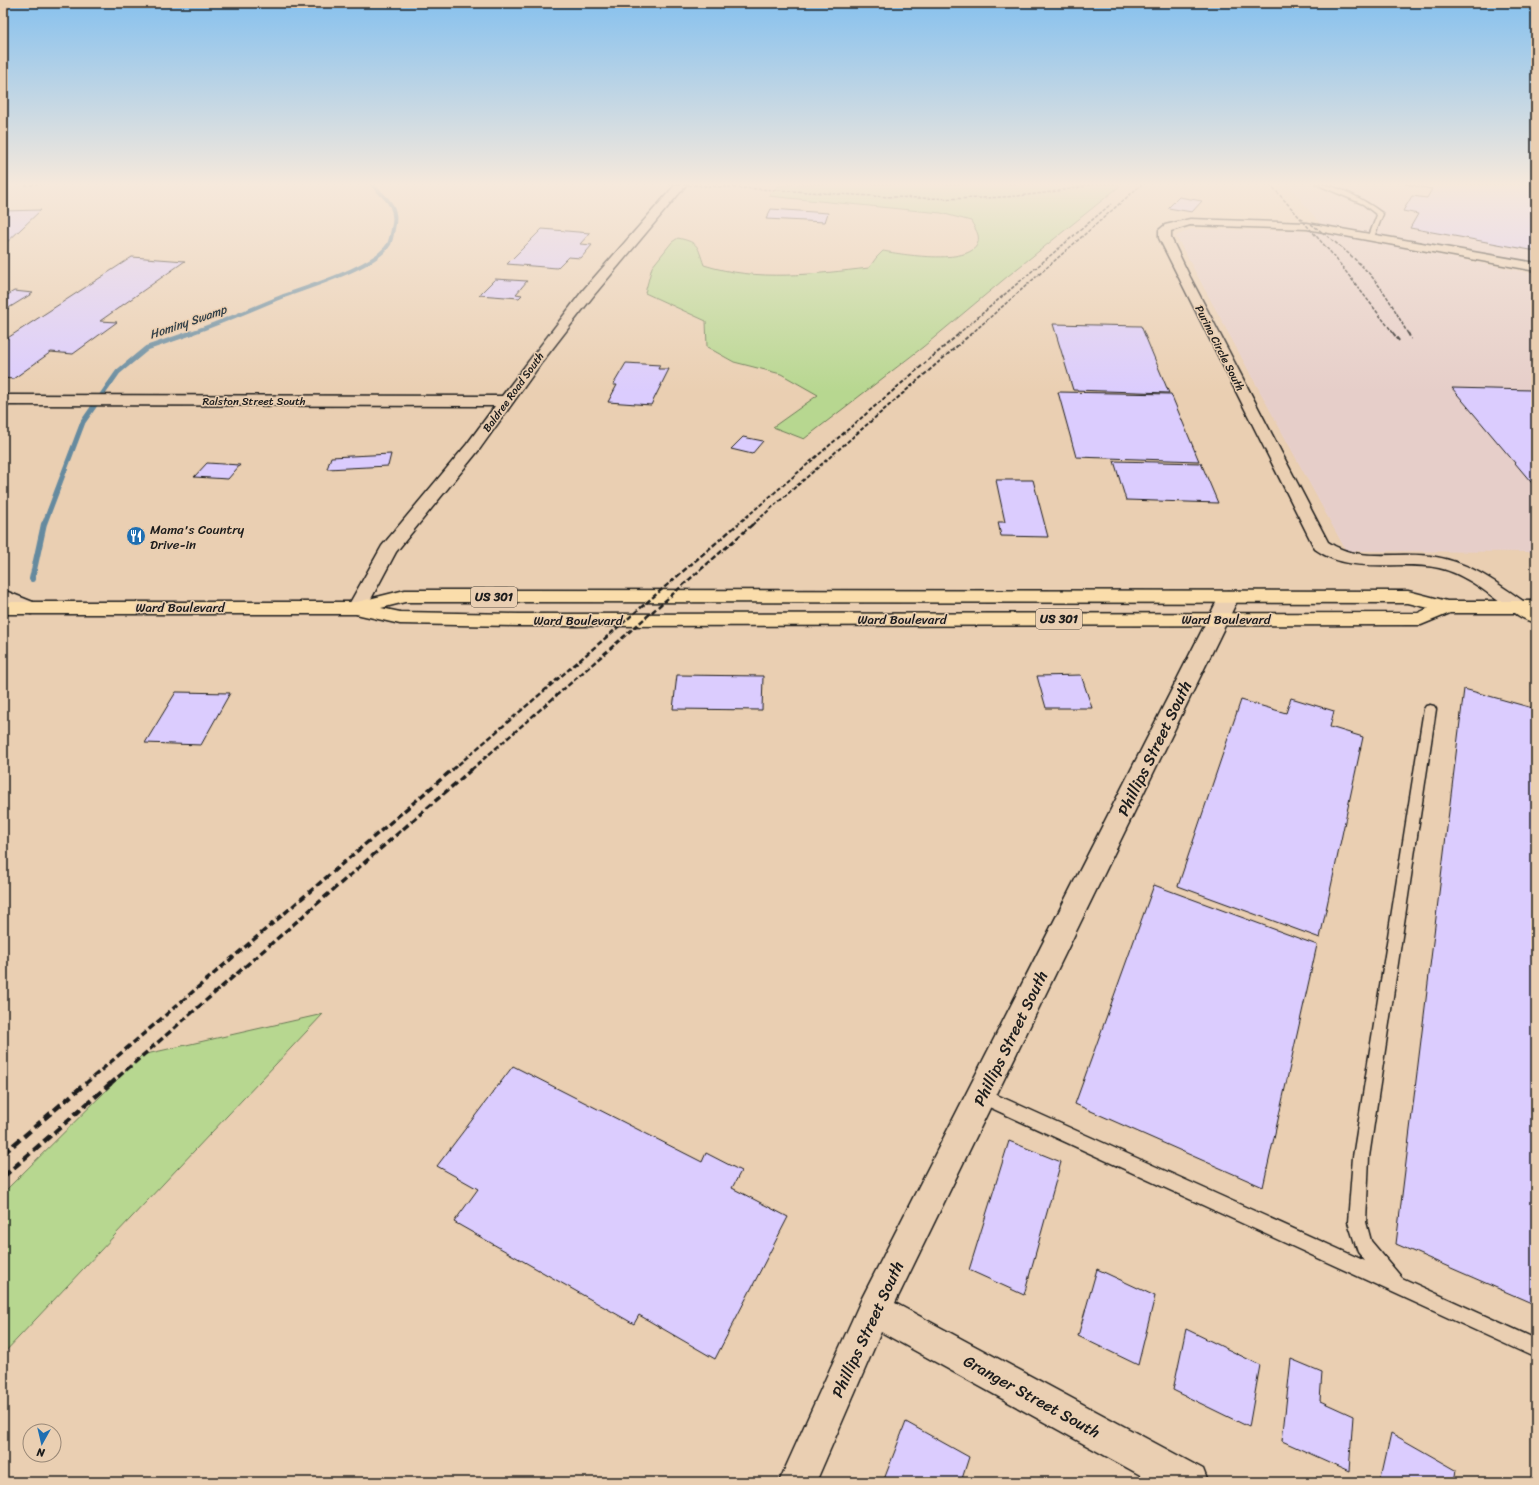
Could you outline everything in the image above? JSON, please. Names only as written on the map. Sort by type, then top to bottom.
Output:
[{"type":"main road","name":"Ward Boulevard","points":[[3,608],[357,608],[407,619],[1224,608],[1421,619],[1447,607],[1527,607]]},
{"type":"main road","points":[[1527,607],[1536,617]]},
{"type":"street","name":"Baldree Road South","points":[[357,608],[388,550],[473,446],[589,292],[622,253]]},
{"type":"street","name":"Purina Circle South","points":[[1172,253],[1212,334],[1277,456],[1321,545],[1326,550],[1344,557],[1358,559],[1417,560],[1453,566],[1467,572],[1527,607]]},
{"type":"street","name":"Purina Circle South","points":[[1464,253],[1536,267]]},
{"type":"street","name":"Ralston Street South","points":[[3,400],[506,401]]},
{"type":"street","points":[[3,596],[31,608]]},
{"type":"street","name":"Phillips Street South","points":[[797,1482],[874,1310],[1224,608]]},
{"type":"street","name":"Granger Street South","points":[[874,1310],[1190,1482]]},
{"type":"lane","points":[[1396,1284],[1364,1246],[1357,1222],[1361,1157],[1430,709]]},
{"type":"lane","points":[[982,1096],[1536,1349]]},
{"type":"shaded area","points":[[1185,253],[1430,253],[1536,274],[1536,552],[1346,551]]},
{"type":"shaded area","points":[[1477,253],[1536,253],[1536,264]]},
{"type":"green space","points":[[663,253],[700,253],[704,265],[724,270],[765,275],[807,274],[869,268],[881,253],[939,257],[955,256],[964,253],[1036,253],[923,347],[804,439],[773,427],[818,395],[781,374],[734,362],[707,347],[706,321],[645,293],[652,267]]},
{"type":"green space","points":[[323,1014],[3,1354],[3,1193],[142,1055]]},
{"type":"building","points":[[518,253],[585,253],[581,258],[568,257],[557,268],[507,264]]},
{"type":"building","points":[[132,257],[185,261],[100,321],[117,322],[73,354],[51,352],[13,379],[3,378],[3,341]]},
{"type":"building","points":[[495,279],[527,281],[516,294],[522,295],[519,298],[479,295]]},
{"type":"building","points":[[14,291],[33,293],[7,309],[3,309],[3,298]]},
{"type":"building","points":[[1053,324],[1141,326],[1169,393],[1073,390]]},
{"type":"building","points":[[626,363],[660,365],[658,369],[669,369],[651,405],[608,402],[617,385],[613,385]]},
{"type":"building","points":[[1452,388],[1531,390],[1536,395],[1536,488]]},
{"type":"building","points":[[1058,392],[1171,394],[1199,461],[1076,457]]},
{"type":"building","points":[[743,437],[763,441],[752,454],[731,449]]},
{"type":"building","points":[[391,454],[388,466],[327,469],[331,457]]},
{"type":"building","points":[[1114,461],[1201,463],[1218,503],[1126,500]]},
{"type":"building","points":[[207,463],[240,465],[228,479],[194,477]]},
{"type":"building","points":[[996,480],[1033,480],[1048,537],[1001,536],[998,522],[1005,522]]},
{"type":"building","points":[[677,675],[763,676],[762,710],[673,709]]},
{"type":"building","points":[[1081,675],[1092,708],[1046,708],[1037,676]]},
{"type":"building","points":[[1464,689],[1536,709],[1536,1305],[1396,1244]]},
{"type":"building","points":[[176,692],[230,693],[201,745],[145,743]]},
{"type":"building","points":[[1291,698],[1334,711],[1330,727],[1363,737],[1320,938],[1178,886],[1241,700],[1286,713]]},
{"type":"building","points":[[1154,885],[1317,945],[1263,1187],[1075,1104]]},
{"type":"building","points":[[513,1066],[702,1162],[706,1153],[741,1171],[732,1188],[788,1217],[715,1359],[639,1315],[634,1324],[454,1222],[478,1189],[437,1166]]},
{"type":"building","points":[[1009,1141],[1061,1162],[1024,1295],[969,1270]]},
{"type":"building","points":[[1097,1269],[1155,1296],[1138,1365],[1078,1336]]},
{"type":"building","points":[[1186,1329],[1260,1365],[1249,1427],[1173,1390]]},
{"type":"building","points":[[1291,1359],[1322,1372],[1320,1401],[1353,1416],[1349,1471],[1282,1441]]},
{"type":"building","points":[[906,1422],[969,1457],[961,1482],[883,1482]]},
{"type":"building","points":[[1391,1433],[1456,1470],[1454,1482],[1380,1482]]},
{"type":"waterway","name":"Hominy Swamp","points":[[188,334],[340,275],[370,261],[380,253]]},
{"type":"waterway","name":"Hominy Swamp","points":[[44,525],[83,422],[118,372],[147,348],[191,333]]},
{"type":"waterway","name":"Hominy Swamp","points":[[32,579],[44,524]]},
{"type":"railway","points":[[958,334],[1053,253]]},
{"type":"railway","points":[[971,334],[1063,253]]},
{"type":"railway","points":[[1331,253],[1394,334]]},
{"type":"railway","points":[[1348,253],[1376,281],[1387,296],[1408,334]]},
{"type":"railway","points":[[737,525],[960,333]]},
{"type":"railway","points":[[752,525],[972,333]]},
{"type":"railway","points":[[1393,333],[1400,342]]},
{"type":"railway","points":[[1408,333],[1411,339]]},
{"type":"railway","points":[[452,770],[738,524]]},
{"type":"railway","points":[[471,770],[753,524]]},
{"type":"railway","points":[[85,1084],[453,769]]},
{"type":"railway","points":[[110,1084],[472,769]]},
{"type":"railway","points":[[3,1154],[86,1083]]},
{"type":"railway","points":[[3,1177],[111,1083]]},
{"type":"place","name":"Mama's Country Drive-in","points":[[136,536]]}]
